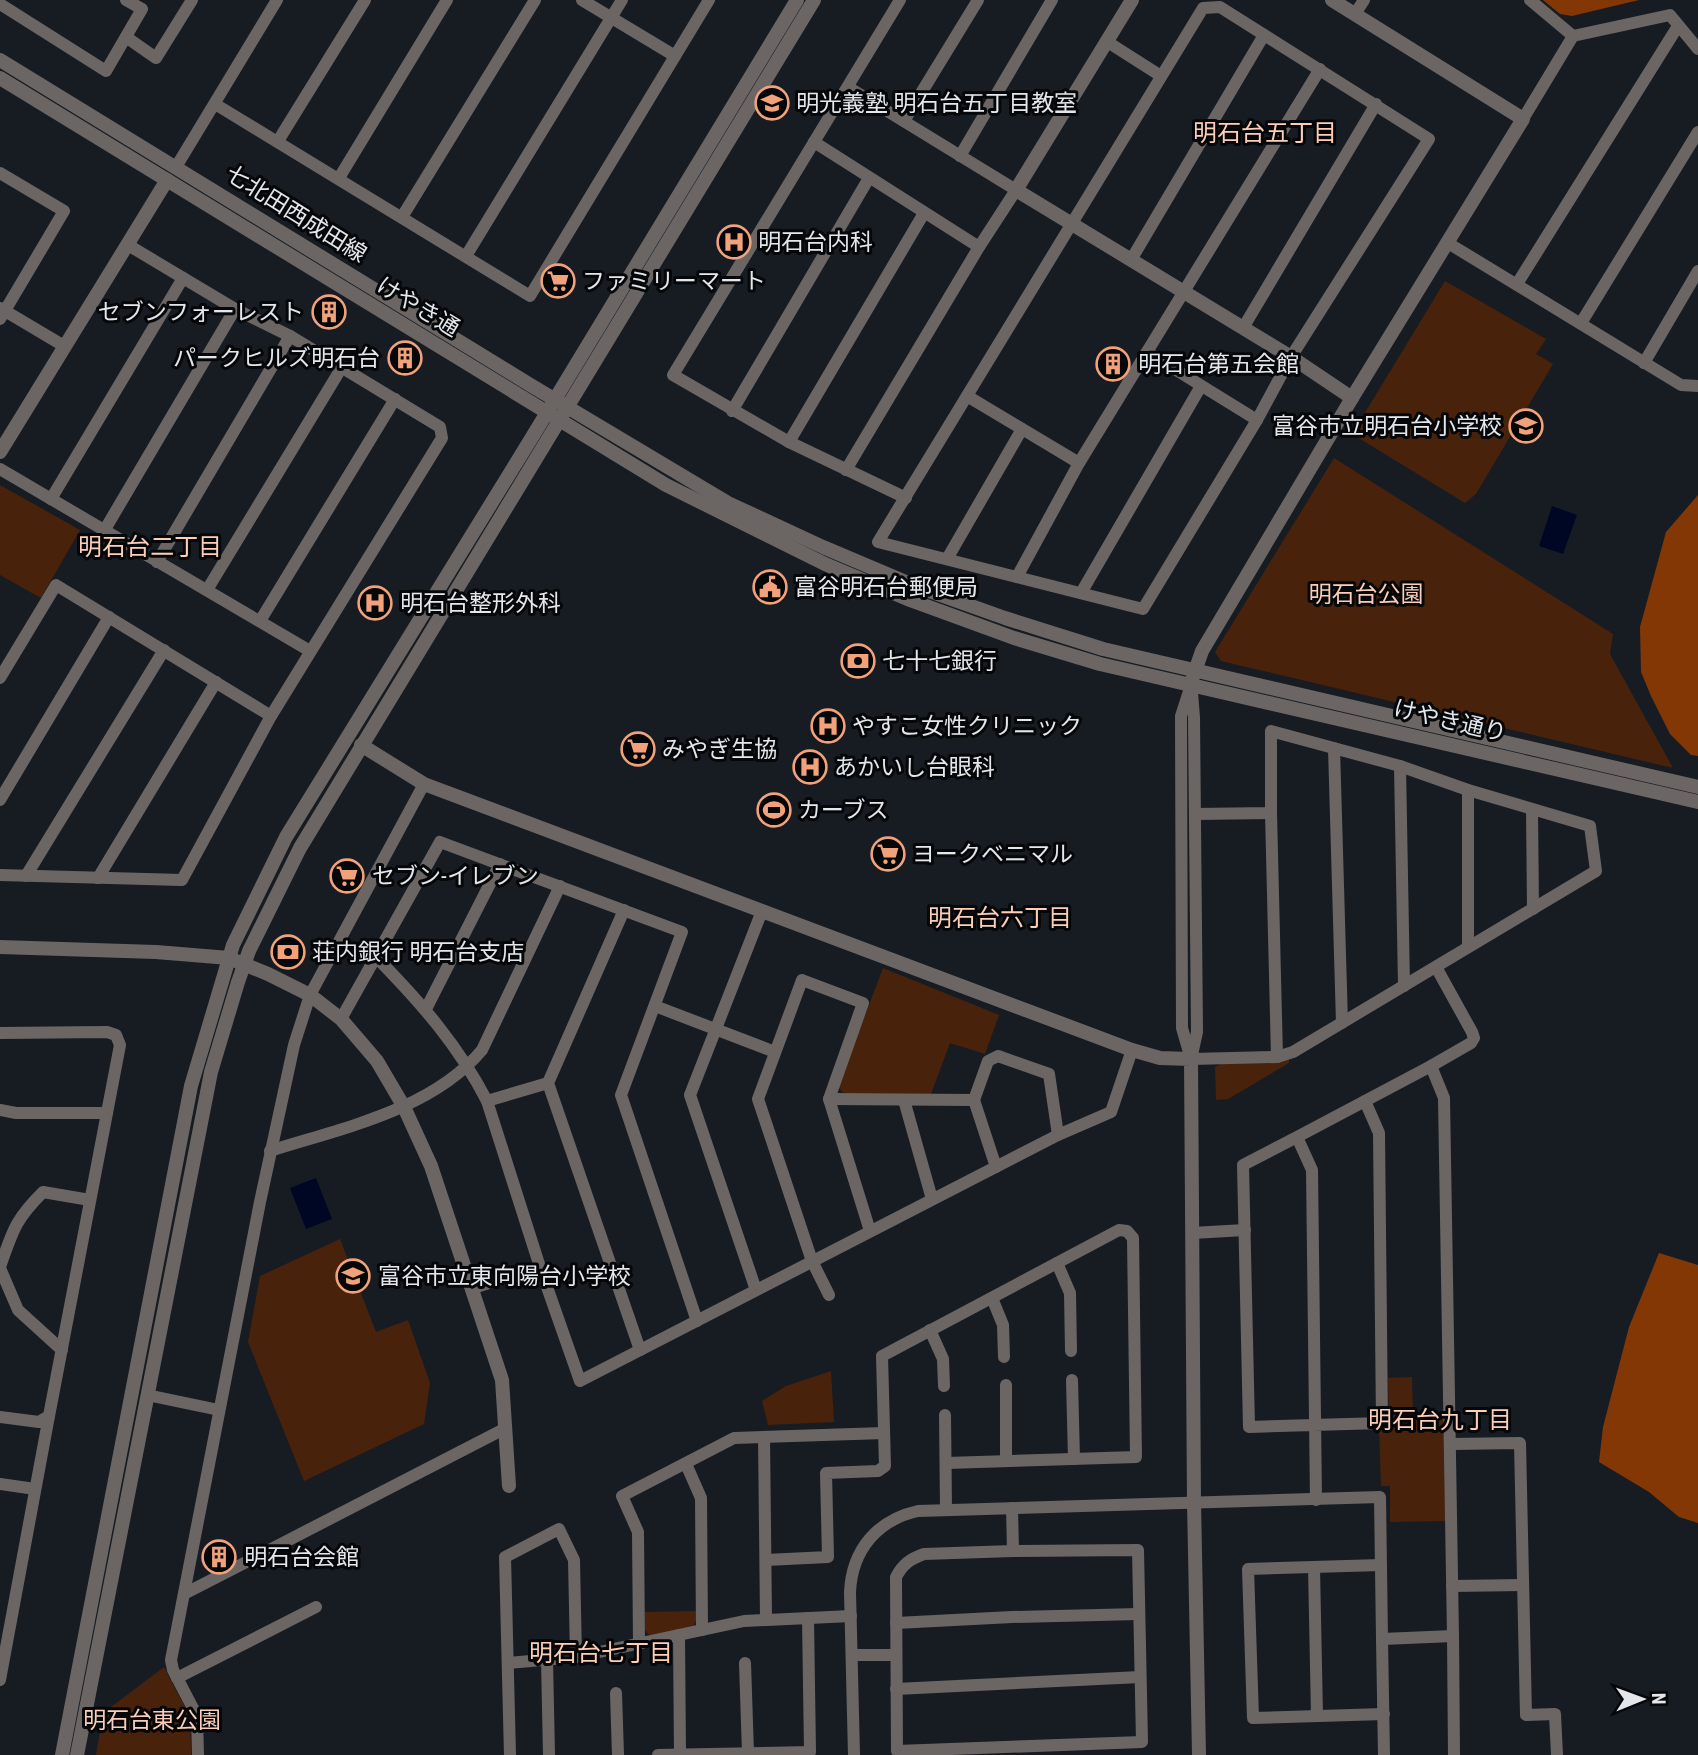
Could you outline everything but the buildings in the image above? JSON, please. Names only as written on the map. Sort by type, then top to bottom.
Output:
[{"type":"street","points":[[0,4],[106,71],[142,9],[126,0]]},
{"type":"street","points":[[126,37],[156,58],[192,0]]},
{"type":"street","points":[[176,167],[277,0]]},
{"type":"street","points":[[278,141],[365,0]]},
{"type":"street","points":[[339,178],[447,0]]},
{"type":"street","points":[[402,217],[535,0]]},
{"type":"street","points":[[582,0],[675,56]]},
{"type":"street","points":[[466,256],[622,0]]},
{"type":"street","points":[[215,104],[530,296],[709,0]]},
{"type":"street","points":[[62,1755],[191,1086],[229,958],[260,887],[286,837],[797,0]]},
{"type":"street","points":[[77,1755],[211,1072],[254,940],[300,848],[361,745],[814,0]]},
{"type":"street","points":[[900,0],[673,375],[789,442],[906,498]]},
{"type":"street","points":[[904,121],[978,0]]},
{"type":"street","points":[[960,156],[1052,0]]},
{"type":"street","points":[[846,470],[979,247],[1132,0]]},
{"type":"street","points":[[1332,0],[1523,119]]},
{"type":"street","points":[[1355,15],[1364,0]]},
{"type":"street","points":[[1530,0],[1573,36]]},
{"type":"street","points":[[1220,7],[1264,35],[1429,139],[1291,357],[1257,420],[1143,608],[878,542],[1203,8],[1220,7]]},
{"type":"street","points":[[1191,1059],[1182,1028],[1181,718],[1202,651],[1352,398],[1573,36],[1670,15],[1698,50]]},
{"type":"street","points":[[1517,284],[1678,26]]},
{"type":"street","points":[[1131,260],[1264,35]]},
{"type":"street","points":[[1106,41],[1161,76]]},
{"type":"street","name":"七北田西成田線","points":[[0,60],[176,167],[551,405]]},
{"type":"street","points":[[1017,577],[1079,463],[1320,69]]},
{"type":"street","name":"けやき通","points":[[0,78],[167,180],[565,413]]},
{"type":"street","points":[[848,87],[1291,357],[1352,398]]},
{"type":"street","points":[[1243,328],[1376,104]]},
{"type":"street","points":[[1581,323],[1698,132]]},
{"type":"street","points":[[814,142],[979,247]]},
{"type":"street","points":[[0,173],[64,211],[2,312],[64,346]]},
{"type":"street","points":[[732,411],[869,178]]},
{"type":"street","points":[[0,452],[167,180]]},
{"type":"street","points":[[789,442],[924,213]]},
{"type":"street","points":[[1448,243],[1681,386],[1698,386]]},
{"type":"street","points":[[0,875],[182,880],[271,716],[442,438],[440,427],[395,399],[290,336],[235,309],[128,245]]},
{"type":"street","points":[[1644,363],[1698,271]]},
{"type":"street","points":[[51,499],[183,278]]},
{"type":"street","points":[[104,531],[235,309]]},
{"type":"street","points":[[157,562],[290,336]]},
{"type":"street","points":[[1147,352],[1257,420]]},
{"type":"street","points":[[207,590],[342,367]]},
{"type":"street","points":[[1081,593],[1201,386]]},
{"type":"street","points":[[967,396],[1079,463]]},
{"type":"street","points":[[260,621],[395,399]]},
{"type":"street","points":[[565,413],[728,503],[915,586],[1005,618],[1102,649],[1698,787]]},
{"type":"street","name":"けやき通り","points":[[565,413],[666,485],[737,522],[835,569],[1014,638],[1100,664],[1698,802]]},
{"type":"street","points":[[947,559],[1022,429]]},
{"type":"street","points":[[0,469],[310,651]]},
{"type":"street","points":[[0,678],[56,585],[271,716]]},
{"type":"street","points":[[0,800],[109,617]]},
{"type":"street","points":[[26,876],[164,650]]},
{"type":"street","points":[[98,878],[216,682]]},
{"type":"street","points":[[1191,685],[1194,718],[1197,1032],[1191,1059],[1199,1755]]},
{"type":"street","points":[[361,745],[424,784],[1132,1051],[1160,1058],[1276,1057],[1293,1052],[1596,871],[1590,826],[1468,790],[1399,766],[1271,731],[1276,1057]]},
{"type":"street","points":[[1334,748],[1342,1023]]},
{"type":"street","points":[[1399,766],[1404,986]]},
{"type":"street","points":[[198,1755],[197,1716],[177,1678],[171,1660],[270,1152],[294,1045],[310,995],[424,784]]},
{"type":"street","points":[[1468,790],[1468,947]]},
{"type":"street","points":[[1532,810],[1533,909]]},
{"type":"street","points":[[1195,814],[1271,813]]},
{"type":"street","points":[[341,1019],[440,842],[682,932],[621,1095],[697,1321]]},
{"type":"street","points":[[426,1009],[500,864]]},
{"type":"street","points":[[270,1152],[404,1107],[469,1066],[482,1050],[560,887]]},
{"type":"street","points":[[624,910],[548,1083],[639,1350]]},
{"type":"street","points":[[756,1290],[690,1095],[762,911]]},
{"type":"street","points":[[0,947],[156,952],[229,958],[310,995],[341,1019],[377,1061],[404,1107],[431,1166],[502,1380],[509,1486]]},
{"type":"street","points":[[377,958],[426,1009],[469,1066],[487,1101],[580,1381],[1058,1135],[1111,1112],[1132,1051]]},
{"type":"street","points":[[1365,1101],[1379,1133],[1382,1423],[1249,1427],[1243,1165],[1471,1043],[1474,1038],[1472,1032],[1436,967]]},
{"type":"street","points":[[829,1295],[812,1261],[758,1099],[802,980],[863,1003],[830,1099],[870,1231]]},
{"type":"street","points":[[655,1006],[775,1052]]},
{"type":"street","points":[[0,1033],[107,1032],[116,1035],[120,1045],[0,1680]]},
{"type":"street","points":[[996,1167],[974,1100],[988,1060],[998,1056],[1049,1074],[1058,1135]]},
{"type":"street","points":[[1430,1066],[1444,1098],[1454,1755]]},
{"type":"street","points":[[487,1101],[548,1083]]},
{"type":"street","points":[[830,1099],[974,1100]]},
{"type":"street","points":[[904,1100],[932,1199]]},
{"type":"street","points":[[0,1110],[16,1113],[107,1114]]},
{"type":"street","points":[[1297,1137],[1312,1170],[1316,1500]]},
{"type":"street","points":[[62,1350],[18,1310],[0,1268],[13,1229],[21,1215],[43,1192],[90,1200]]},
{"type":"street","points":[[766,1560],[828,1557],[826,1473],[878,1471],[885,1466],[882,1356],[1119,1230],[1127,1231],[1133,1238],[1136,1457],[946,1463]]},
{"type":"street","points":[[1192,1233],[1245,1230]]},
{"type":"street","points":[[1057,1263],[1070,1293],[1071,1351]]},
{"type":"street","points":[[473,1288],[540,1267]]},
{"type":"street","points":[[992,1298],[1003,1325],[1004,1357]]},
{"type":"street","points":[[930,1330],[943,1359],[944,1386]]},
{"type":"street","points":[[1072,1380],[1074,1459]]},
{"type":"street","points":[[1006,1385],[1006,1461]]},
{"type":"street","points":[[147,1395],[219,1410]]},
{"type":"street","points":[[945,1415],[946,1509]]},
{"type":"street","points":[[0,1416],[39,1422],[49,1416]]},
{"type":"street","points":[[184,1594],[506,1428]]},
{"type":"street","points":[[639,1644],[638,1532],[622,1496],[734,1438],[884,1433]]},
{"type":"street","points":[[764,1437],[766,1618]]},
{"type":"street","points":[[1451,1444],[1520,1443],[1526,1714],[1555,1714],[1557,1755]]},
{"type":"street","points":[[686,1464],[701,1498],[702,1630]]},
{"type":"street","points":[[0,1484],[34,1489]]},
{"type":"street","points":[[854,1755],[852,1568],[871,1535],[897,1517],[918,1511],[946,1509],[1380,1497],[1384,1755]]},
{"type":"street","points":[[1012,1508],[1013,1551]]},
{"type":"street","points":[[510,1755],[505,1556],[559,1529],[573,1560],[576,1657]]},
{"type":"street","points":[[1138,1550],[1142,1742],[897,1751],[896,1577],[911,1558],[924,1554],[1013,1551],[1138,1550]]},
{"type":"street","points":[[1381,1565],[1248,1569],[1253,1718],[1384,1714]]},
{"type":"street","points":[[1314,1567],[1317,1716]]},
{"type":"street","points":[[1452,1586],[1523,1585]]},
{"type":"street","points":[[177,1678],[316,1607]]},
{"type":"street","points":[[896,1623],[1139,1614]]},
{"type":"street","points":[[508,1663],[576,1657],[766,1618],[851,1616]]},
{"type":"street","points":[[658,1755],[810,1752],[808,1618]]},
{"type":"street","points":[[679,1635],[680,1755]]},
{"type":"street","points":[[1382,1639],[1453,1636]]},
{"type":"street","points":[[852,1655],[896,1654]]},
{"type":"street","points":[[547,1660],[549,1755]]},
{"type":"street","points":[[745,1663],[748,1754]]},
{"type":"street","points":[[897,1689],[1140,1677]]},
{"type":"street","points":[[616,1693],[618,1755]]},
{"type":"green space","points":[[1445,281],[1546,339],[1536,354],[1553,364],[1476,494],[1465,503],[1352,434]]},
{"type":"green space","name":"明石台公園","points":[[1334,458],[1613,634],[1610,654],[1673,768],[1221,661],[1215,652]]},
{"type":"green space","points":[[0,485],[80,530],[41,598],[0,575]]},
{"type":"green space","points":[[883,968],[999,1015],[985,1054],[950,1043],[931,1094],[845,1095],[838,1087]]},
{"type":"green space","points":[[1289,1059],[1289,1063],[1228,1099],[1216,1100],[1215,1067],[1221,1064]]},
{"type":"green space","points":[[340,1239],[376,1332],[408,1320],[430,1383],[424,1424],[304,1481],[248,1342],[260,1276]]},
{"type":"green space","points":[[831,1371],[834,1422],[768,1425],[762,1401],[786,1386]]},
{"type":"green space","points":[[1412,1377],[1413,1416],[1444,1416],[1447,1521],[1390,1522],[1390,1486],[1381,1486],[1379,1429],[1389,1428],[1388,1378]]},
{"type":"green space","points":[[696,1611],[693,1626],[651,1637],[645,1630],[645,1612]]},
{"type":"green space","name":"明石台東公園","points":[[164,1667],[190,1717],[191,1755],[96,1755],[103,1713]]},
{"type":"shaded area","points":[[1543,0],[1639,0],[1572,16],[1560,14]]},
{"type":"shaded area","points":[[1698,495],[1698,756],[1691,755],[1670,734],[1651,696],[1641,672],[1640,627],[1666,532]]},
{"type":"shaded area","points":[[1659,1253],[1698,1265],[1698,1523],[1679,1517],[1649,1492],[1599,1462],[1603,1427],[1629,1327]]},
{"type":"water","points":[[1552,506],[1577,515],[1563,554],[1539,546]]},
{"type":"water","points":[[316,1178],[332,1219],[306,1229],[290,1188]]},
{"type":"place","name":"明光義塾 明石台五丁目教室","points":[[772,103]]},
{"type":"place","name":"明石台内科","points":[[734,242]]},
{"type":"place","name":"ファミリーマート","points":[[558,281]]},
{"type":"place","name":"セブンフォーレスト","points":[[329,312]]},
{"type":"place","name":"パークヒルズ明石台","points":[[405,358]]},
{"type":"place","name":"明石台第五会館","points":[[1113,364]]},
{"type":"place","name":"富谷市立明石台小学校","points":[[1526,426]]},
{"type":"place","name":"富谷明石台郵便局","points":[[770,587]]},
{"type":"place","name":"明石台整形外科","points":[[375,603]]},
{"type":"place","name":"七十七銀行","points":[[858,661]]},
{"type":"place","name":"やすこ女性クリニック","points":[[828,726]]},
{"type":"place","name":"みやぎ生協","points":[[638,749]]},
{"type":"place","name":"あかいし台眼科","points":[[810,767]]},
{"type":"place","name":"カーブス","points":[[774,810]]},
{"type":"place","name":"ヨークベニマル","points":[[888,854]]},
{"type":"place","name":"セブン-イレブン","points":[[347,876]]},
{"type":"place","name":"荘内銀行 明石台支店","points":[[288,952]]},
{"type":"place","name":"富谷市立東向陽台小学校","points":[[353,1276]]},
{"type":"place","name":"明石台会館","points":[[219,1557]]},
{"type":"district","name":"明石台五丁目","points":[[1265,133]]},
{"type":"district","name":"明石台二丁目","points":[[150,547]]},
{"type":"district","name":"明石台六丁目","points":[[1000,918]]},
{"type":"district","name":"明石台九丁目","points":[[1440,1420]]},
{"type":"district","name":"明石台七丁目","points":[[601,1653]]}]
